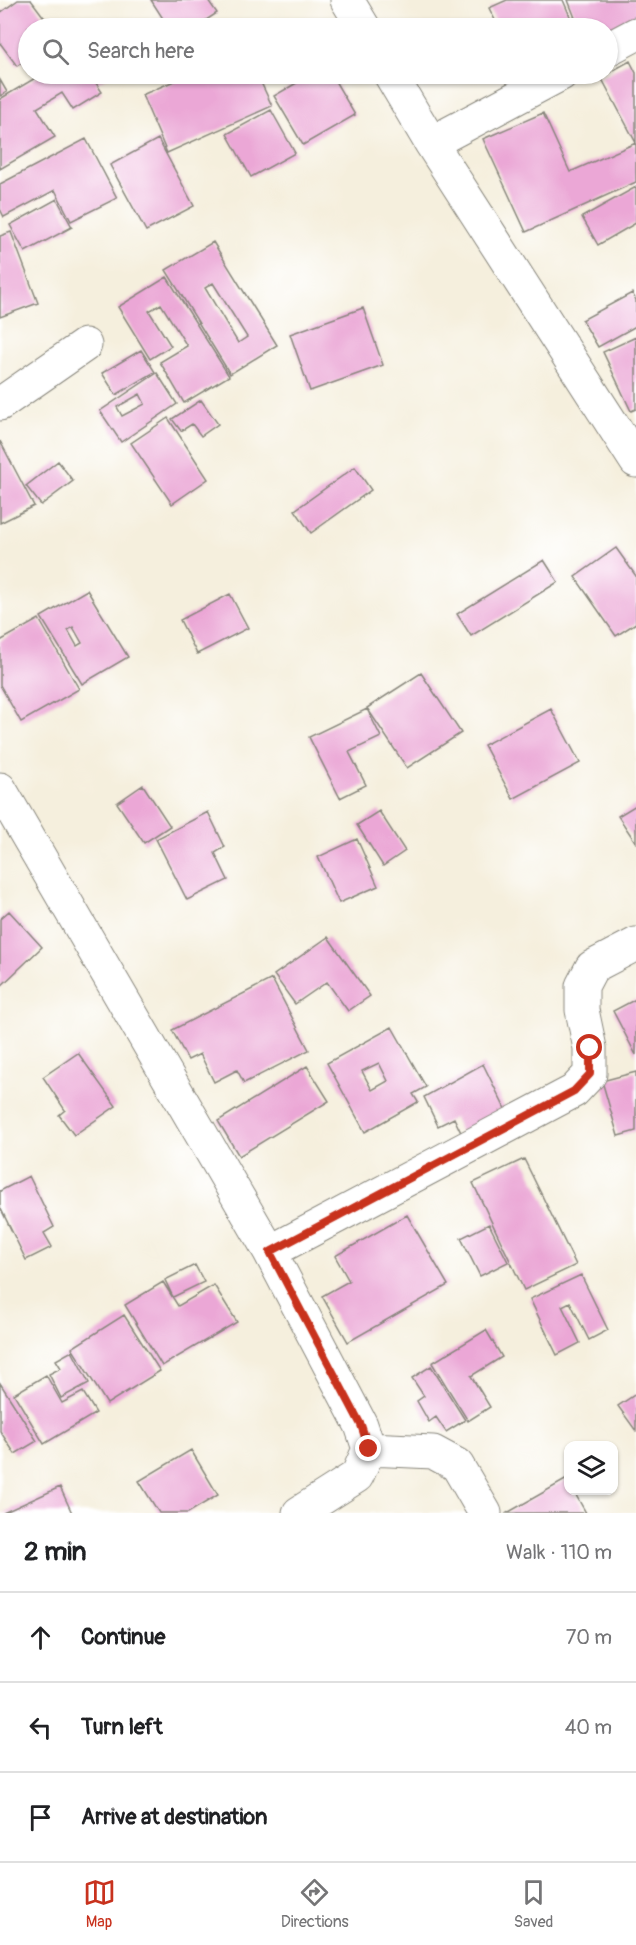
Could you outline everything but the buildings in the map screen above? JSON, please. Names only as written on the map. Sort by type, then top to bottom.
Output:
[{"type":"street","points":[[347,0],[358,18]]},
{"type":"street","points":[[618,44],[636,34]]},
{"type":"street","points":[[396,84],[431,143],[636,461]]},
{"type":"street","points":[[431,143],[542,84]]},
{"type":"street","points":[[0,404],[85,345]]},
{"type":"street","points":[[0,789],[270,1252],[361,1425],[369,1449],[357,1476],[299,1513]]},
{"type":"street","points":[[270,1252],[574,1091],[590,1074],[590,1048],[582,1010],[582,986],[592,967],[636,944]]},
{"type":"street","points":[[369,1449],[433,1452],[449,1460],[457,1465],[485,1513]]},
{"type":"route","points":[[369,1449],[361,1425],[270,1252],[574,1091],[590,1074],[590,1048]]}]
